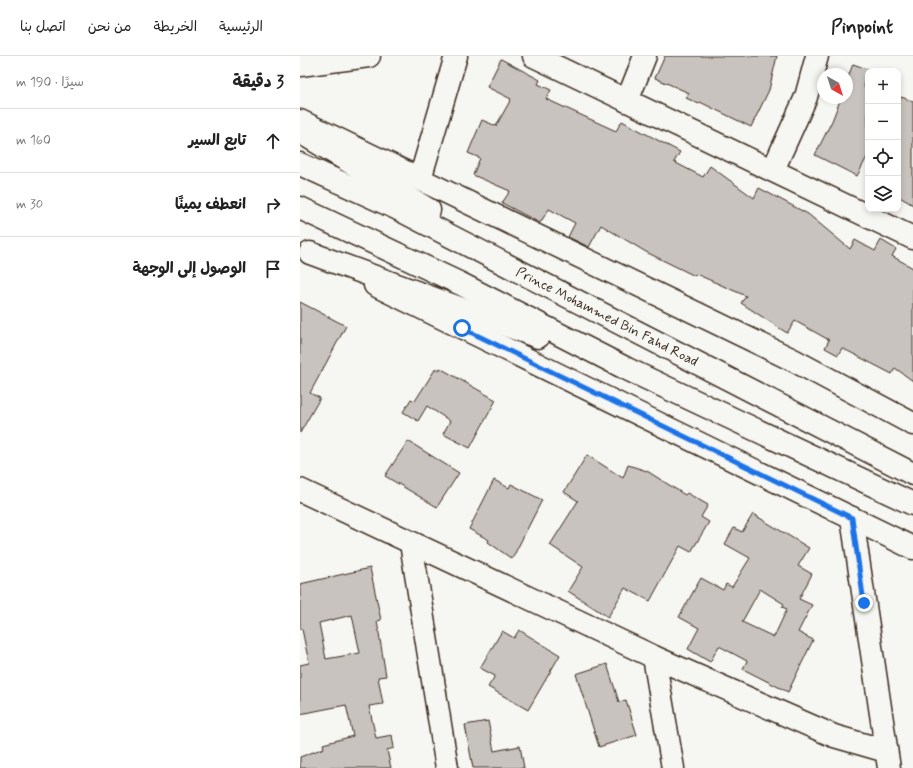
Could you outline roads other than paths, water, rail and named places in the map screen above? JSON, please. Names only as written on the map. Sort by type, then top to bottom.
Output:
[{"type":"main road","points":[[300,65],[369,56]]},
{"type":"main road","points":[[420,179],[456,56]]},
{"type":"main road","points":[[534,56],[913,238]]},
{"type":"main road","points":[[627,101],[645,56]]},
{"type":"main road","points":[[773,170],[806,97],[817,56]]},
{"type":"main road","points":[[300,121],[795,361],[913,424]]},
{"type":"main road","points":[[300,132],[615,322]]},
{"type":"main road","name":"Prince Mohammed Bin Fahd Road","points":[[300,164],[396,208],[913,474]]},
{"type":"main road","points":[[300,208],[461,284],[627,369],[913,504]]},
{"type":"main road","points":[[305,251],[627,369]]},
{"type":"main road","points":[[305,251],[913,548]]},
{"type":"main road","points":[[300,490],[654,657],[888,759]]},
{"type":"main road","points":[[852,518],[888,759]]},
{"type":"main road","points":[[411,543],[447,768]]},
{"type":"main road","points":[[654,657],[673,768]]}]
